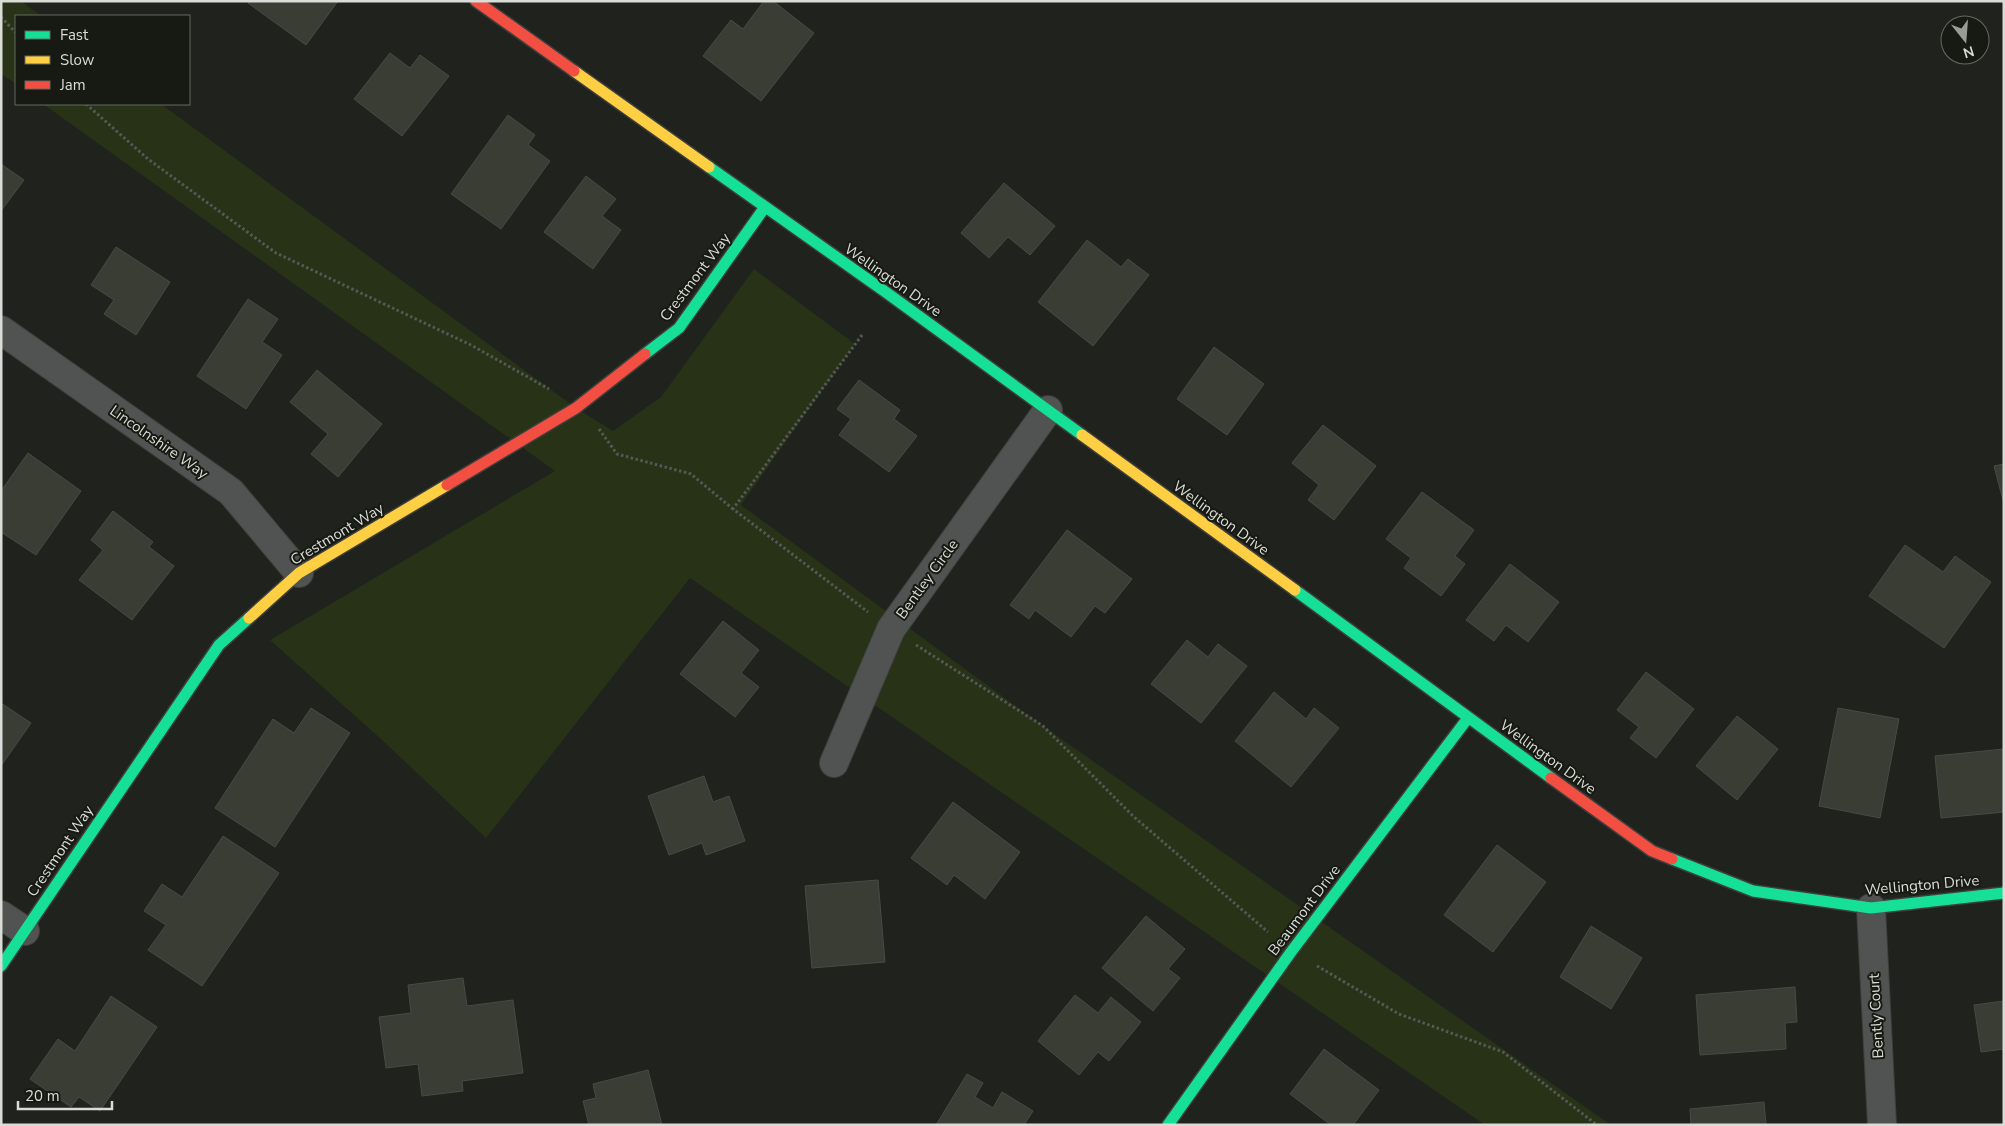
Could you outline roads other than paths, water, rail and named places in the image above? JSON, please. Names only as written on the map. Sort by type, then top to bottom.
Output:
[{"type":"street","name":"Wellington Drive","points":[[476,1],[887,293],[1652,852],[1753,891],[1871,908],[2004,893]]},
{"type":"street","name":"Crestmont Way","points":[[1,966],[219,645],[298,573],[576,408],[679,328],[765,207]]},
{"type":"street","name":"Lincolnshire Way","points":[[1,330],[231,492],[298,573]]},
{"type":"street","name":"Bentley Circle","points":[[834,763],[891,629],[1048,410]]},
{"type":"street","name":"Beaumont Drive","points":[[1168,1125],[1291,952],[1468,718]]},
{"type":"street","name":"Bently Court","points":[[1871,908],[1882,1125]]},
{"type":"street","points":[[1,915],[24,931]]}]
